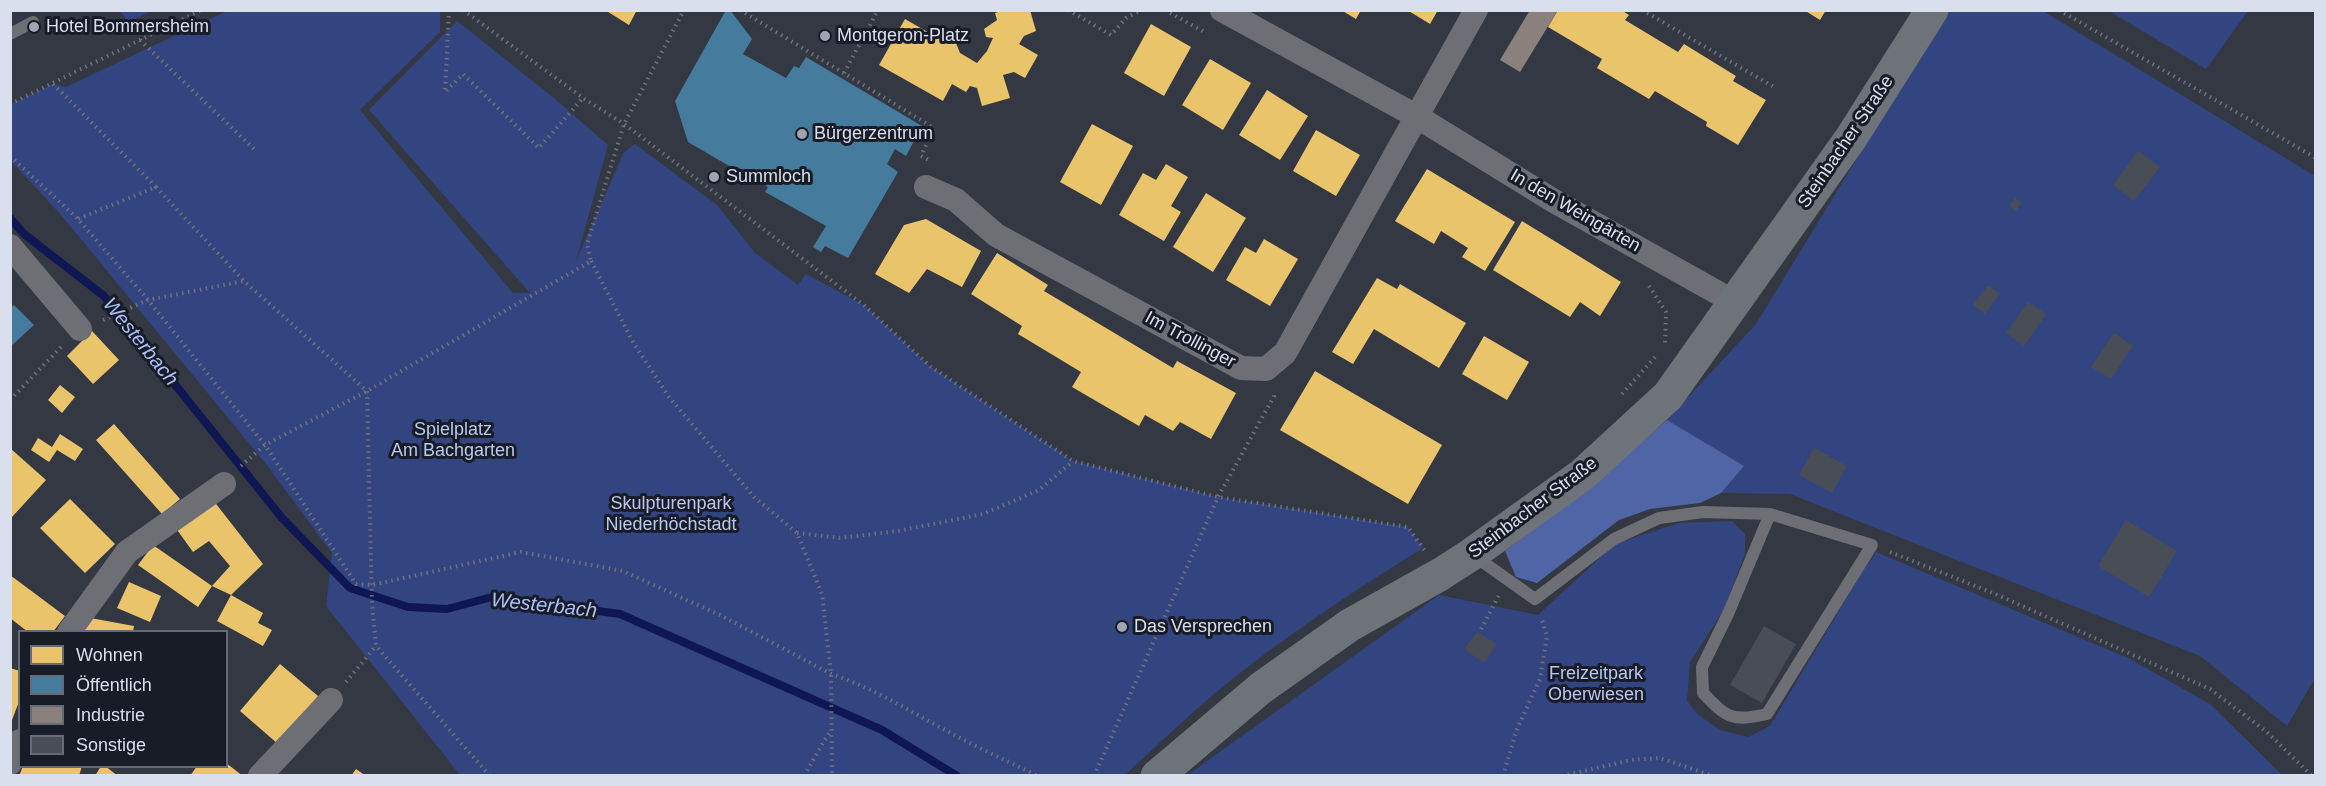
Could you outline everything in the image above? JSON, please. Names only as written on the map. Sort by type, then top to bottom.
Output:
[{"type":"main road","name":"Steinbacher Straße","points":[[1157,776],[1261,688],[1350,625],[1442,574],[1582,475],[1668,396],[1851,138],[1932,10]]},
{"type":"street","name":"In den Weingärten","points":[[1222,10],[1416,116],[1554,201],[1736,303]]},
{"type":"street","points":[[1266,369],[1285,353],[1476,10]]},
{"type":"street","name":"Im Trollinger","points":[[926,187],[956,200],[996,235],[1241,368],[1266,369]]},
{"type":"street","points":[[10,246],[89,325]]},
{"type":"street","points":[[70,630],[127,552],[224,484]]},
{"type":"street","points":[[260,776],[331,700]]},
{"type":"street","points":[[10,763],[18,745]]},
{"type":"lane","points":[[10,34],[33,22]]},
{"type":"lane","points":[[1472,554],[1535,599],[1614,539],[1659,518],[1703,512],[1770,514],[1872,544],[1767,714],[1743,720],[1722,713],[1703,693],[1702,667],[1728,614],[1770,514]]},
{"type":"path","points":[[10,104],[201,10]]},
{"type":"path","points":[[449,10],[444,92],[463,74],[539,148],[583,98]]},
{"type":"path","points":[[463,10],[583,98],[624,124],[864,306],[931,367],[1073,462],[1218,497],[1408,527],[1442,574]]},
{"type":"path","points":[[684,10],[624,124],[587,244],[591,261],[634,344],[669,397],[754,497],[797,533],[822,594],[831,674],[832,776]]},
{"type":"path","points":[[740,10],[934,128]]},
{"type":"path","points":[[844,73],[878,10]]},
{"type":"path","points":[[1068,10],[1111,35],[1126,18],[1141,10]]},
{"type":"path","points":[[1642,10],[1774,87]]},
{"type":"path","points":[[2059,10],[2316,158]]},
{"type":"path","points":[[140,40],[254,149]]},
{"type":"path","points":[[52,84],[156,187],[244,281],[367,391],[372,604],[376,646],[490,776]]},
{"type":"path","points":[[10,156],[78,219],[148,300],[265,445],[356,584],[372,585],[521,552],[623,571],[722,616],[831,674],[883,696],[961,739],[1038,776]]},
{"type":"path","points":[[78,219],[156,187]]},
{"type":"path","points":[[255,452],[367,391],[591,261]]},
{"type":"path","points":[[10,399],[89,325],[148,300],[244,281]]},
{"type":"path","points":[[1094,776],[1218,497],[1274,396],[1266,369]]},
{"type":"path","points":[[797,533],[840,538],[898,531],[983,514],[1038,490],[1073,462]]},
{"type":"path","points":[[1872,544],[1993,593],[2210,688],[2266,732],[2312,776]]},
{"type":"path","points":[[1481,629],[1500,593],[1491,592]]},
{"type":"path","points":[[1503,776],[1517,729],[1540,679],[1547,636],[1535,599]]},
{"type":"path","points":[[331,700],[376,646]]},
{"type":"path","points":[[804,776],[831,730]]},
{"type":"path","points":[[1562,776],[1631,760],[1660,758],[1713,776]]},
{"type":"green space","points":[[120,11],[152,11],[128,22]]},
{"type":"green space","name":"Skulpturenpark Niederhöchstadt","points":[[227,11],[440,11],[440,32],[360,110],[513,293],[530,293],[369,110],[457,21],[554,98],[608,145],[576,261],[624,152],[635,144],[717,205],[755,253],[798,285],[806,274],[865,306],[931,367],[1073,461],[1218,497],[1408,527],[1423,548],[1334,605],[1249,666],[1201,705],[1125,775],[460,775],[326,606],[332,553],[266,464],[61,215],[11,161],[11,104],[53,84],[66,87]]},
{"type":"green space","points":[[1947,11],[2043,11],[2315,176],[2315,678],[2287,726],[2200,656],[1790,494],[1721,493],[1743,466],[1667,420],[1756,324]]},
{"type":"green space","points":[[2109,11],[2248,11],[2206,69]]},
{"type":"green space","name":"Freizeitpark Oberwiesen","points":[[1732,521],[1745,534],[1745,554],[1723,611],[1690,662],[1687,701],[1697,714],[1720,730],[1748,737],[1770,726],[1876,552],[2128,658],[2210,704],[2282,775],[1186,776],[1439,595],[1538,615],[1615,544],[1679,523]]},
{"type":"shaded area","points":[[1667,420],[1744,466],[1721,493],[1700,503],[1650,509],[1619,520],[1537,583],[1516,577],[1505,551],[1586,490]]},
{"type":"building: Wohnen","points":[[605,10],[637,10],[629,25]]},
{"type":"building: Wohnen","points":[[1004,10],[1030,10],[1036,31],[1024,36],[1019,44],[1038,55],[1025,78],[1014,72],[1003,75],[1010,98],[982,106],[977,88],[970,86],[966,92],[952,84],[943,101],[879,65],[905,19],[931,34],[938,28],[952,33],[960,53],[977,63],[987,51],[993,38],[986,37],[984,29],[997,20],[995,13]]},
{"type":"building: Wohnen","points":[[1341,10],[1361,10],[1356,19]]},
{"type":"building: Wohnen","points":[[1407,10],[1438,10],[1430,24]]},
{"type":"building: Wohnen","points":[[1558,10],[1621,10],[1629,15],[1625,20],[1678,52],[1684,44],[1736,76],[1733,81],[1766,100],[1738,145],[1706,126],[1707,122],[1655,91],[1649,99],[1597,68],[1602,59],[1548,27]]},
{"type":"building: Wohnen","points":[[1804,10],[1826,10],[1820,20]]},
{"type":"building: Wohnen","points":[[1151,24],[1191,47],[1164,96],[1124,73]]},
{"type":"building: Wohnen","points":[[1210,59],[1251,83],[1223,130],[1182,105]]},
{"type":"building: Wohnen","points":[[1267,90],[1308,116],[1280,160],[1239,135]]},
{"type":"building: Wohnen","points":[[1092,124],[1133,146],[1101,205],[1060,182]]},
{"type":"building: Wohnen","points":[[1316,130],[1360,155],[1336,196],[1293,171]]},
{"type":"building: Wohnen","points":[[1166,164],[1188,177],[1171,206],[1181,212],[1164,241],[1119,215],[1143,173],[1156,180]]},
{"type":"building: Wohnen","points":[[1427,169],[1515,222],[1485,271],[1462,257],[1468,248],[1441,231],[1434,244],[1395,221]]},
{"type":"building: Wohnen","points":[[1206,193],[1246,218],[1213,272],[1173,247]]},
{"type":"building: Wohnen","points":[[926,219],[981,251],[962,287],[927,269],[909,293],[875,274],[904,225]]},
{"type":"building: Wohnen","points":[[1522,221],[1621,282],[1600,316],[1580,302],[1570,317],[1493,270]]},
{"type":"building: Wohnen","points":[[1264,239],[1298,259],[1270,306],[1226,280],[1245,247],[1256,253]]},
{"type":"building: Wohnen","points":[[997,253],[1048,285],[1044,291],[1173,368],[1177,361],[1236,393],[1211,439],[1180,422],[1173,431],[1145,415],[1139,426],[1072,387],[1081,372],[1018,334],[1022,326],[971,294]]},
{"type":"building: Wohnen","points":[[1377,278],[1397,289],[1400,284],[1466,323],[1439,368],[1374,329],[1353,364],[1332,352]]},
{"type":"building: Wohnen","points":[[92,331],[119,360],[93,384],[67,356]]},
{"type":"building: Wohnen","points":[[1484,336],[1529,362],[1507,400],[1462,374]]},
{"type":"building: Wohnen","points":[[1315,371],[1442,445],[1408,504],[1280,430]]},
{"type":"building: Wohnen","points":[[60,385],[75,397],[62,413],[48,400]]},
{"type":"building: Wohnen","points":[[114,424],[180,499],[162,514],[96,440]]},
{"type":"building: Wohnen","points":[[60,434],[83,449],[75,461],[57,450],[49,462],[31,450],[38,438],[52,447]]},
{"type":"building: Wohnen","points":[[10,448],[46,480],[12,517],[10,515]]},
{"type":"building: Wohnen","points":[[70,499],[115,544],[85,573],[40,528]]},
{"type":"building: Wohnen","points":[[213,500],[263,564],[231,595],[212,586],[230,566],[209,541],[193,552],[175,527]]},
{"type":"building: Wohnen","points":[[153,545],[212,586],[198,607],[138,565]]},
{"type":"building: Wohnen","points":[[10,575],[65,616],[54,630],[25,630],[10,618]]},
{"type":"building: Wohnen","points":[[129,582],[161,596],[150,622],[117,608]]},
{"type":"building: Wohnen","points":[[231,595],[263,613],[258,623],[272,630],[263,646],[217,621]]},
{"type":"building: Wohnen","points":[[85,617],[134,626],[133,630],[82,630]]},
{"type":"building: Wohnen","points":[[280,664],[318,696],[278,744],[240,711]]},
{"type":"building: Wohnen","points":[[10,668],[18,670],[18,704],[12,720],[10,719]]},
{"type":"building: Wohnen","points":[[228,765],[243,776],[190,776],[196,768],[228,768]]},
{"type":"building: Wohnen","points":[[22,768],[81,768],[79,776],[19,776]]},
{"type":"building: Wohnen","points":[[100,768],[108,768],[118,776],[95,776]]},
{"type":"building: Wohnen","points":[[356,769],[366,776],[351,776]]},
{"type":"building: Öffentlich","name":"Bürgerzentrum","points":[[726,10],[730,10],[752,39],[743,54],[786,78],[794,66],[799,68],[806,57],[922,126],[906,156],[895,149],[887,164],[898,172],[848,258],[825,246],[821,252],[813,247],[826,226],[765,192],[768,187],[754,178],[752,174],[737,167],[736,170],[688,142],[675,101]]},
{"type":"building: Öffentlich","points":[[14,305],[34,325],[10,347],[10,308]]},
{"type":"building: Industrie","points":[[1530,10],[1558,10],[1520,72],[1500,60]]},
{"type":"building: Sonstige","points":[[2138,151],[2160,167],[2134,201],[2113,185]]},
{"type":"building: Sonstige","points":[[2015,198],[2021,202],[2016,211],[2009,206]]},
{"type":"building: Sonstige","points":[[1988,285],[2000,294],[1985,314],[1973,305]]},
{"type":"building: Sonstige","points":[[2028,302],[2046,314],[2024,346],[2006,333]]},
{"type":"building: Sonstige","points":[[2114,333],[2133,346],[2111,379],[2091,367]]},
{"type":"building: Sonstige","points":[[1814,448],[1847,466],[1832,493],[1799,475]]},
{"type":"building: Sonstige","points":[[2126,520],[2177,551],[2149,597],[2098,566]]},
{"type":"building: Sonstige","points":[[1764,626],[1796,644],[1762,703],[1730,685]]},
{"type":"building: Sonstige","points":[[1477,632],[1497,644],[1484,663],[1464,649]]},
{"type":"waterway","name":"Westerbach","points":[[10,218],[24,234],[104,296],[282,518],[350,588],[408,607],[447,609],[492,597],[620,614],[882,730],[957,776]]},
{"type":"place","name":"Hotel Bommersheim","points":[[34,27]]},
{"type":"place","name":"Montgeron-Platz","points":[[825,36]]},
{"type":"place","name":"Bürgerzentrum","points":[[802,134]]},
{"type":"place","name":"Summloch","points":[[714,177]]},
{"type":"place","name":"Das Versprechen","points":[[1122,627]]},
{"type":"park label","name":"Spielplatz Am Bachgarten","points":[[453,440]]}]
